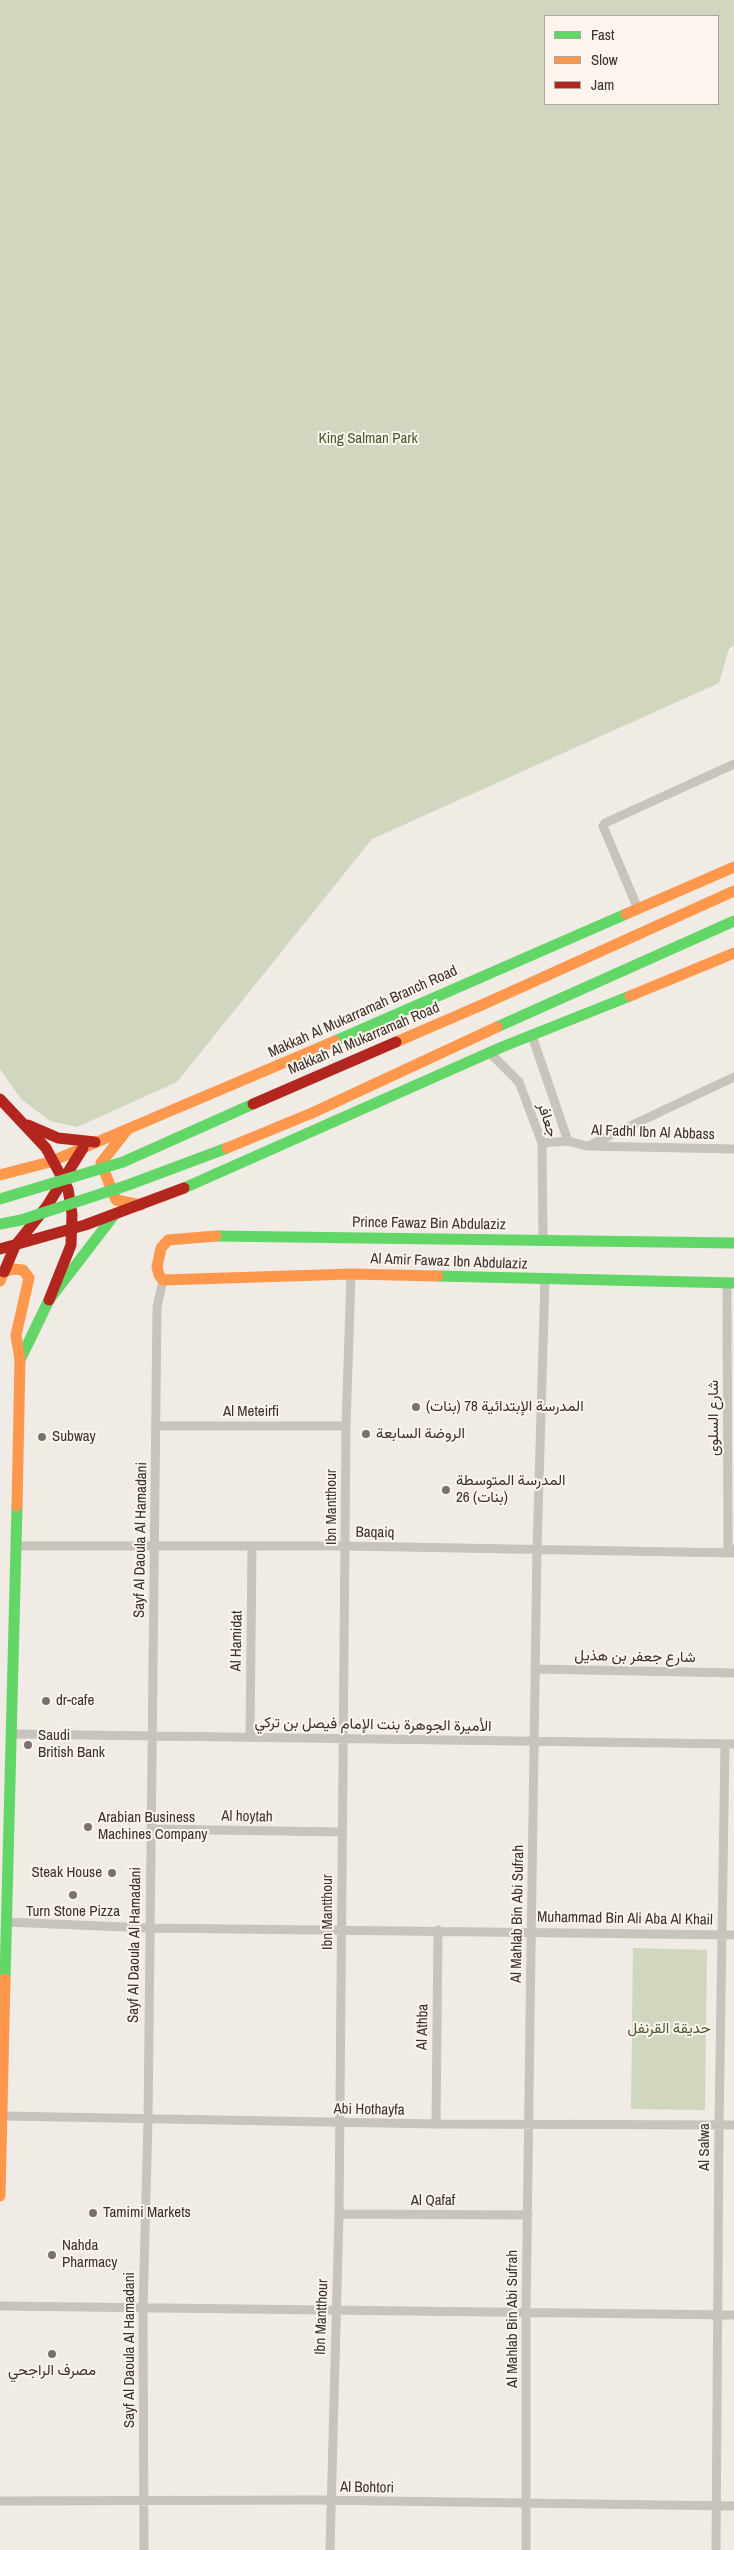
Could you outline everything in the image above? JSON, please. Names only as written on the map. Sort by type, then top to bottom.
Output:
[{"type":"main road","name":"Makkah Al Mukarramah Branch Road","points":[[0,1175],[53,1161],[127,1130],[734,867]]},
{"type":"main road","name":"Makkah Al Mukarramah Road","points":[[0,1199],[49,1186],[124,1162],[313,1077],[484,1004],[734,891]]},
{"type":"main road","points":[[0,1224],[21,1220],[119,1188],[214,1153],[312,1113],[734,921]]},
{"type":"main road","points":[[648,960],[734,930]]},
{"type":"main road","points":[[0,1248],[15,1246],[71,1229],[184,1188],[489,1052],[734,953]]},
{"type":"main road","points":[[0,1099],[46,1148],[68,1189],[72,1214],[71,1245],[38,1326],[20,1360]]},
{"type":"main road","points":[[23,1122],[58,1138],[97,1142]]},
{"type":"main road","points":[[127,1130],[101,1163],[116,1200],[140,1205]]},
{"type":"main road","points":[[2,1277],[15,1246],[47,1206],[83,1148]]},
{"type":"main road","points":[[49,1300],[115,1214]]},
{"type":"main road","name":"Prince Fawaz Bin Abdulaziz","points":[[163,1280],[159,1275],[157,1267],[161,1248],[168,1240],[214,1236],[734,1244]]},
{"type":"main road","points":[[0,2196],[20,1360],[16,1335],[29,1278],[23,1270],[13,1269],[2,1277]]},
{"type":"main road","name":"Al Amir Fawaz Ibn Abdulaziz","points":[[163,1280],[351,1274],[731,1283]]},
{"type":"street","points":[[638,909],[603,826],[605,823],[734,764]]},
{"type":"street","points":[[532,1036],[568,1141]]},
{"type":"street","name":"جعافر","points":[[489,1052],[519,1082],[542,1143],[543,1240]]},
{"type":"street","points":[[587,1146],[734,1077]]},
{"type":"street","name":"Al Fadhl Ibn Al Abbass","points":[[542,1143],[568,1141],[587,1146],[734,1150]]},
{"type":"street","name":"Ibn Mantthour","points":[[330,2550],[339,2214],[346,1426],[351,1274]]},
{"type":"street","name":"Al Mahlab Bin Abi Sufrah","points":[[526,2550],[528,2505],[526,2313],[528,2125],[537,1549],[545,1279]]},
{"type":"street","name":"Sayf Al Daoula Al Hamadani","points":[[144,2550],[143,2309],[148,2120],[148,1928],[157,1426],[157,1307],[163,1280]]},
{"type":"street","name":"شارع السلوى","points":[[731,1283],[728,1548],[734,1551]]},
{"type":"street","name":"Al Meteirfi","points":[[157,1426],[346,1426]]},
{"type":"street","name":"Baqaiq","points":[[16,1546],[155,1548],[346,1546],[734,1551]]},
{"type":"street","name":"Al Hamidat","points":[[250,1736],[252,1546]]},
{"type":"street","name":"شارع جعفر بن هذيل","points":[[536,1670],[734,1673]]},
{"type":"street","name":"الأميرة الجوهرة بنت الإمام فيصل بن تركي","points":[[11,1734],[730,1744]]},
{"type":"street","name":"Al Salwa","points":[[716,2550],[722,1935],[730,1744]]},
{"type":"street","name":"Al hoytah","points":[[151,1829],[342,1832]]},
{"type":"street","name":"Muhammad Bin Ali Aba Al Khail","points":[[6,1922],[148,1928],[531,1931],[734,1935]]},
{"type":"street","name":"Al Athba","points":[[436,2124],[438,1930]]},
{"type":"street","name":"Abi Hothayfa","points":[[3,2116],[340,2123],[734,2125]]},
{"type":"street","name":"Al Qafaf","points":[[339,2214],[528,2215]]},
{"type":"street","points":[[0,2306],[734,2315]]},
{"type":"street","name":"Al Bohtori","points":[[0,2501],[144,2499],[734,2506]]},
{"type":"green space","name":"King Salman Park","points":[[0,0],[734,0],[734,646],[729,648],[719,683],[372,839],[177,1082],[77,1127],[50,1121],[21,1099],[0,1069]]},
{"type":"green space","name":"حديقة القرنفل","points":[[633,1948],[707,1950],[705,2110],[631,2109]]},
{"type":"traffic: fast","points":[[335,1041],[626,914]]},
{"type":"traffic: fast","points":[[497,1027],[734,921]]},
{"type":"traffic: fast","points":[[184,1188],[502,1047],[630,996]]},
{"type":"traffic: fast","points":[[0,1199],[123,1162],[253,1104]]},
{"type":"traffic: fast","points":[[0,1224],[21,1220],[128,1185],[227,1148]]},
{"type":"traffic: fast","points":[[20,1360],[49,1300],[115,1214]]},
{"type":"traffic: fast","points":[[216,1236],[734,1243]]},
{"type":"traffic: fast","points":[[438,1276],[734,1283]]},
{"type":"traffic: fast","points":[[5,1979],[17,1506]]},
{"type":"traffic: slow","points":[[626,914],[734,867]]},
{"type":"traffic: slow","points":[[484,1004],[734,891]]},
{"type":"traffic: slow","points":[[630,996],[734,953]]},
{"type":"traffic: slow","points":[[396,1042],[484,1004]]},
{"type":"traffic: slow","points":[[227,1148],[312,1113],[497,1027]]},
{"type":"traffic: slow","points":[[0,1175],[50,1162],[335,1041]]},
{"type":"traffic: slow","points":[[127,1130],[101,1163],[116,1200],[141,1205]]},
{"type":"traffic: slow","points":[[216,1236],[168,1240],[161,1248],[157,1267],[159,1275],[163,1280],[351,1274],[438,1276]]},
{"type":"traffic: slow","points":[[0,1281],[4,1272],[13,1269],[23,1270],[29,1278],[16,1335],[20,1360],[17,1506]]},
{"type":"traffic: slow","points":[[0,2196],[5,1979]]},
{"type":"traffic: jam","points":[[253,1104],[396,1042]]},
{"type":"traffic: jam","points":[[0,1099],[46,1148],[68,1189],[72,1214],[71,1245],[49,1300]]},
{"type":"traffic: jam","points":[[28,1125],[58,1138],[95,1142]]},
{"type":"traffic: jam","points":[[4,1272],[15,1246],[47,1206],[83,1148]]},
{"type":"traffic: jam","points":[[0,1249],[85,1225],[184,1188]]},
{"type":"place","name":"المدرسة الإبتدائية 78 (بنات)","points":[[416,1407]]},
{"type":"place","name":"الروضة السابعة","points":[[366,1434]]},
{"type":"place","name":"Subway","points":[[42,1437]]},
{"type":"place","name":"المدرسة المتوسطة 26 (بنات)","points":[[446,1490]]},
{"type":"place","name":"dr-cafe","points":[[46,1701]]},
{"type":"place","name":"Saudi British Bank","points":[[28,1745]]},
{"type":"place","name":"Arabian Business Machines Company","points":[[88,1827]]},
{"type":"place","name":"Steak House","points":[[112,1873]]},
{"type":"place","name":"Turn Stone Pizza","points":[[73,1895]]},
{"type":"place","name":"Tamimi Markets","points":[[93,2213]]},
{"type":"place","name":"Nahda Pharmacy","points":[[52,2255]]},
{"type":"place","name":"مصرف الراجحي","points":[[52,2354]]}]
